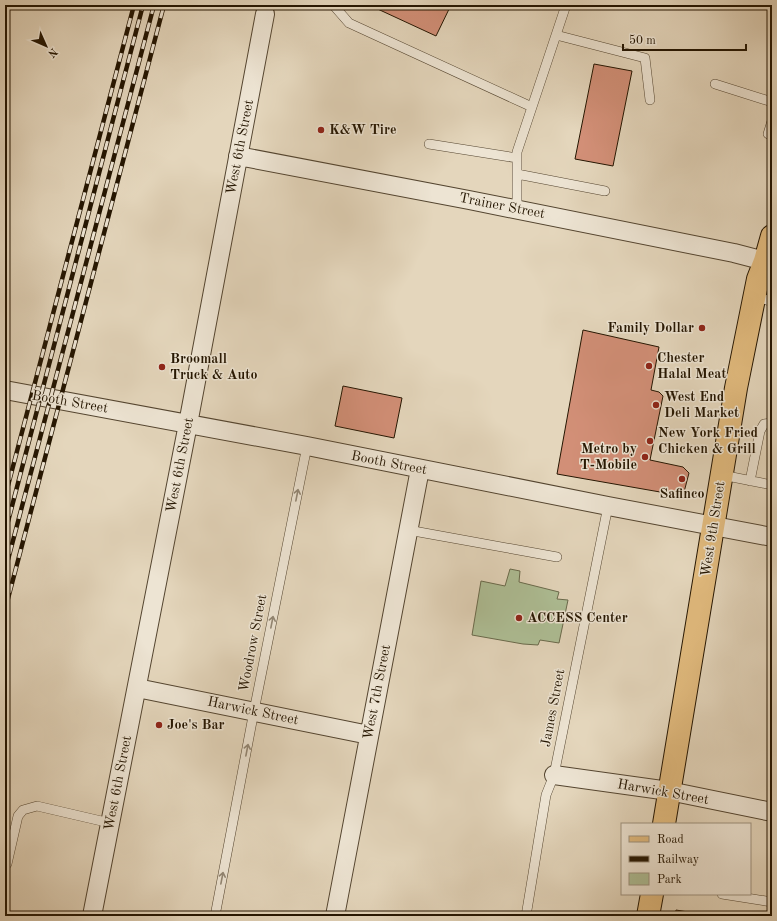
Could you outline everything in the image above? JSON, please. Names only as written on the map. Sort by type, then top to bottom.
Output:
[{"type":"main road","name":"West 9th Street","points":[[664,823],[736,388],[763,299],[758,279],[772,236]]},
{"type":"main road","points":[[648,916],[652,895]]},
{"type":"street","name":"West 6th Street","points":[[92,916],[188,424],[265,14]]},
{"type":"street","name":"Trainer Street","points":[[238,156],[734,253],[765,261]]},
{"type":"street","name":"Booth Street","points":[[5,390],[307,446],[772,537]]},
{"type":"street","name":"West 7th Street","points":[[335,916],[420,469]]},
{"type":"street","name":"Harwick Street","points":[[137,688],[369,735]]},
{"type":"street","name":"Harwick Street","points":[[554,775],[670,791],[772,812]]},
{"type":"lane","points":[[336,5],[335,7],[349,23],[532,107]]},
{"type":"lane","points":[[517,210],[517,152],[566,5]]},
{"type":"lane","points":[[556,35],[645,58],[650,100]]},
{"type":"lane","points":[[715,84],[772,102]]},
{"type":"lane","points":[[772,121],[768,134],[772,135]]},
{"type":"lane","points":[[429,144],[517,158]]},
{"type":"lane","points":[[517,174],[605,191]]},
{"type":"lane","points":[[750,481],[760,431],[764,424],[772,423]]},
{"type":"lane","name":"Woodrow Street","points":[[215,916],[307,446]]},
{"type":"lane","points":[[722,475],[772,485]]},
{"type":"lane","name":"James Street","points":[[526,916],[546,795],[554,775],[608,506]]},
{"type":"lane","points":[[408,530],[557,557]]},
{"type":"lane","points":[[7,864],[18,816],[24,810],[37,806],[110,823]]},
{"type":"lane","points":[[728,895],[772,902]]},
{"type":"green space","name":"ACCESS Center","points":[[510,569],[520,571],[519,582],[559,592],[557,599],[568,600],[559,643],[540,640],[538,645],[523,644],[472,635],[481,581],[505,586]]},
{"type":"building","points":[[369,5],[451,5],[436,36]]},
{"type":"building","points":[[594,64],[632,71],[613,166],[575,159]]},
{"type":"building","points":[[583,330],[659,347],[651,390],[659,392],[663,396],[650,460],[683,467],[689,473],[683,496],[557,474]]},
{"type":"building","points":[[343,386],[402,398],[394,438],[335,426]]},
{"type":"building","points":[[676,910],[712,916],[675,916]]},
{"type":"railway","points":[[5,497],[134,5]]},
{"type":"railway","points":[[5,533],[143,5]]},
{"type":"railway","points":[[5,571],[154,5]]},
{"type":"railway","points":[[5,610],[164,5]]},
{"type":"place","name":"K&W Tire","points":[[321,130]]},
{"type":"place","name":"Family Dollar","points":[[702,328]]},
{"type":"place","name":"Chester Halal Meat","points":[[649,366]]},
{"type":"place","name":"Broomall Truck & Auto","points":[[162,367]]},
{"type":"place","name":"West End Deli Market","points":[[656,405]]},
{"type":"place","name":"New York Fried Chicken & Grill","points":[[650,441]]},
{"type":"place","name":"Metro by T-Mobile","points":[[645,457]]},
{"type":"place","name":"Safinco","points":[[682,479]]},
{"type":"place","name":"ACCESS Center","points":[[519,618]]},
{"type":"place","name":"Joe's Bar","points":[[159,725]]}]
